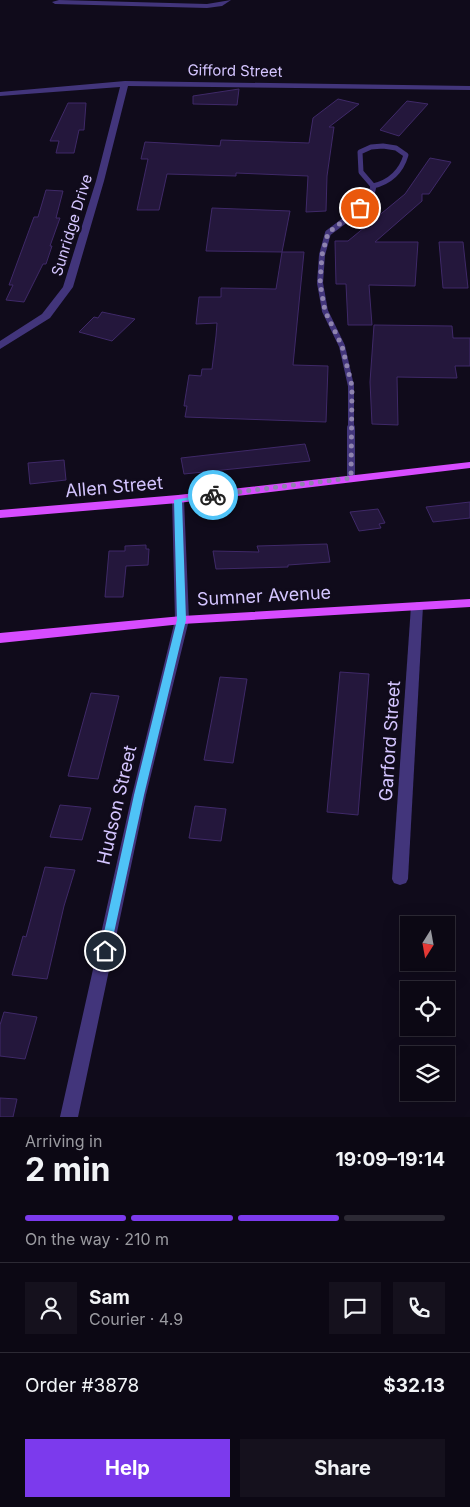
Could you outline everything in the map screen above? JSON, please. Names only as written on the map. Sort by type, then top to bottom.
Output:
[{"type":"main road","name":"Allen Street","points":[[0,514],[178,500],[470,465]]},
{"type":"main road","name":"Sumner Avenue","points":[[0,638],[182,620],[470,603]]},
{"type":"street","points":[[55,2],[207,6],[220,5],[228,0]]},
{"type":"street","name":"Gifford Street","points":[[0,94],[125,83],[470,88]]},
{"type":"street","name":"Sunridge Drive","points":[[0,346],[46,316],[68,286],[100,182],[125,83]]},
{"type":"street","name":"Hudson Street","points":[[69,1117],[139,795],[182,620],[178,500]]},
{"type":"street","name":"Garford Street","points":[[400,879],[417,606]]},
{"type":"lane","points":[[376,146],[401,150],[406,155],[404,165],[384,184],[373,186],[366,181],[362,172],[360,152],[366,148],[376,146]]},
{"type":"lane","points":[[351,478],[352,386],[342,346],[325,311],[320,283],[322,255],[328,233],[360,208],[370,196],[373,186]]},
{"type":"building","points":[[239,89],[237,105],[193,104],[193,96]]},
{"type":"building","points":[[338,99],[359,104],[329,127],[334,127],[327,176],[326,211],[306,212],[308,176],[236,173],[236,176],[167,174],[159,210],[137,210],[148,159],[141,159],[145,142],[220,146],[221,140],[309,143],[313,118]]},
{"type":"building","points":[[407,101],[428,104],[399,136],[380,130]]},
{"type":"building","points":[[68,103],[86,103],[84,130],[79,130],[74,153],[56,153],[59,141],[50,141]]},
{"type":"building","points":[[430,158],[451,162],[429,194],[422,194],[422,201],[375,242],[418,242],[415,286],[369,285],[372,325],[348,325],[346,284],[336,284],[335,241],[348,241],[405,194]]},
{"type":"building","points":[[46,190],[63,191],[56,218],[60,218],[46,264],[43,264],[24,302],[6,300],[13,285],[9,285],[34,217],[38,217]]},
{"type":"building","points":[[212,208],[290,211],[282,252],[206,251]]},
{"type":"building","points":[[439,242],[463,242],[468,288],[443,288]]},
{"type":"building","points":[[282,252],[304,252],[293,365],[328,366],[326,422],[185,417],[187,406],[184,406],[189,375],[201,376],[202,369],[212,369],[216,336],[217,323],[196,324],[199,297],[221,297],[221,288],[276,289]]},
{"type":"building","points":[[102,312],[135,319],[112,341],[79,332],[94,317],[98,318]]},
{"type":"building","points":[[374,325],[452,326],[453,338],[470,338],[470,366],[455,366],[457,378],[397,377],[398,425],[372,424],[370,382]]},
{"type":"building","points":[[305,444],[310,461],[184,474],[181,458]]},
{"type":"building","points":[[64,460],[66,480],[30,484],[28,463]]},
{"type":"building","points":[[470,502],[470,518],[433,522],[426,507]]},
{"type":"building","points":[[378,509],[385,523],[379,524],[381,528],[359,531],[350,512]]},
{"type":"building","points":[[327,544],[330,562],[288,565],[288,567],[216,569],[213,551],[259,552],[257,546]]},
{"type":"building","points":[[146,545],[146,549],[149,549],[148,565],[126,566],[123,597],[105,597],[109,551],[125,551],[125,546]]},
{"type":"building","points":[[340,672],[369,674],[358,815],[327,812]]},
{"type":"building","points":[[220,677],[247,679],[233,763],[204,760]]},
{"type":"building","points":[[91,693],[119,696],[98,779],[68,776]]},
{"type":"building","points":[[60,805],[91,808],[82,840],[50,837]]},
{"type":"building","points":[[195,806],[226,809],[221,841],[189,838]]},
{"type":"building","points":[[45,867],[75,870],[64,906],[47,979],[12,975],[23,936],[26,937]]},
{"type":"building","points":[[4,1012],[37,1017],[25,1059],[0,1056],[0,1025]]},
{"type":"building","points":[[0,1098],[17,1099],[13,1117],[0,1117]]},
{"type":"way so far","points":[[213,495],[351,478],[350,409],[352,386],[342,346],[325,311],[320,283],[322,255],[328,233],[360,208]]},
{"type":"route","points":[[105,951],[139,795],[182,620],[178,500],[213,495]]}]
